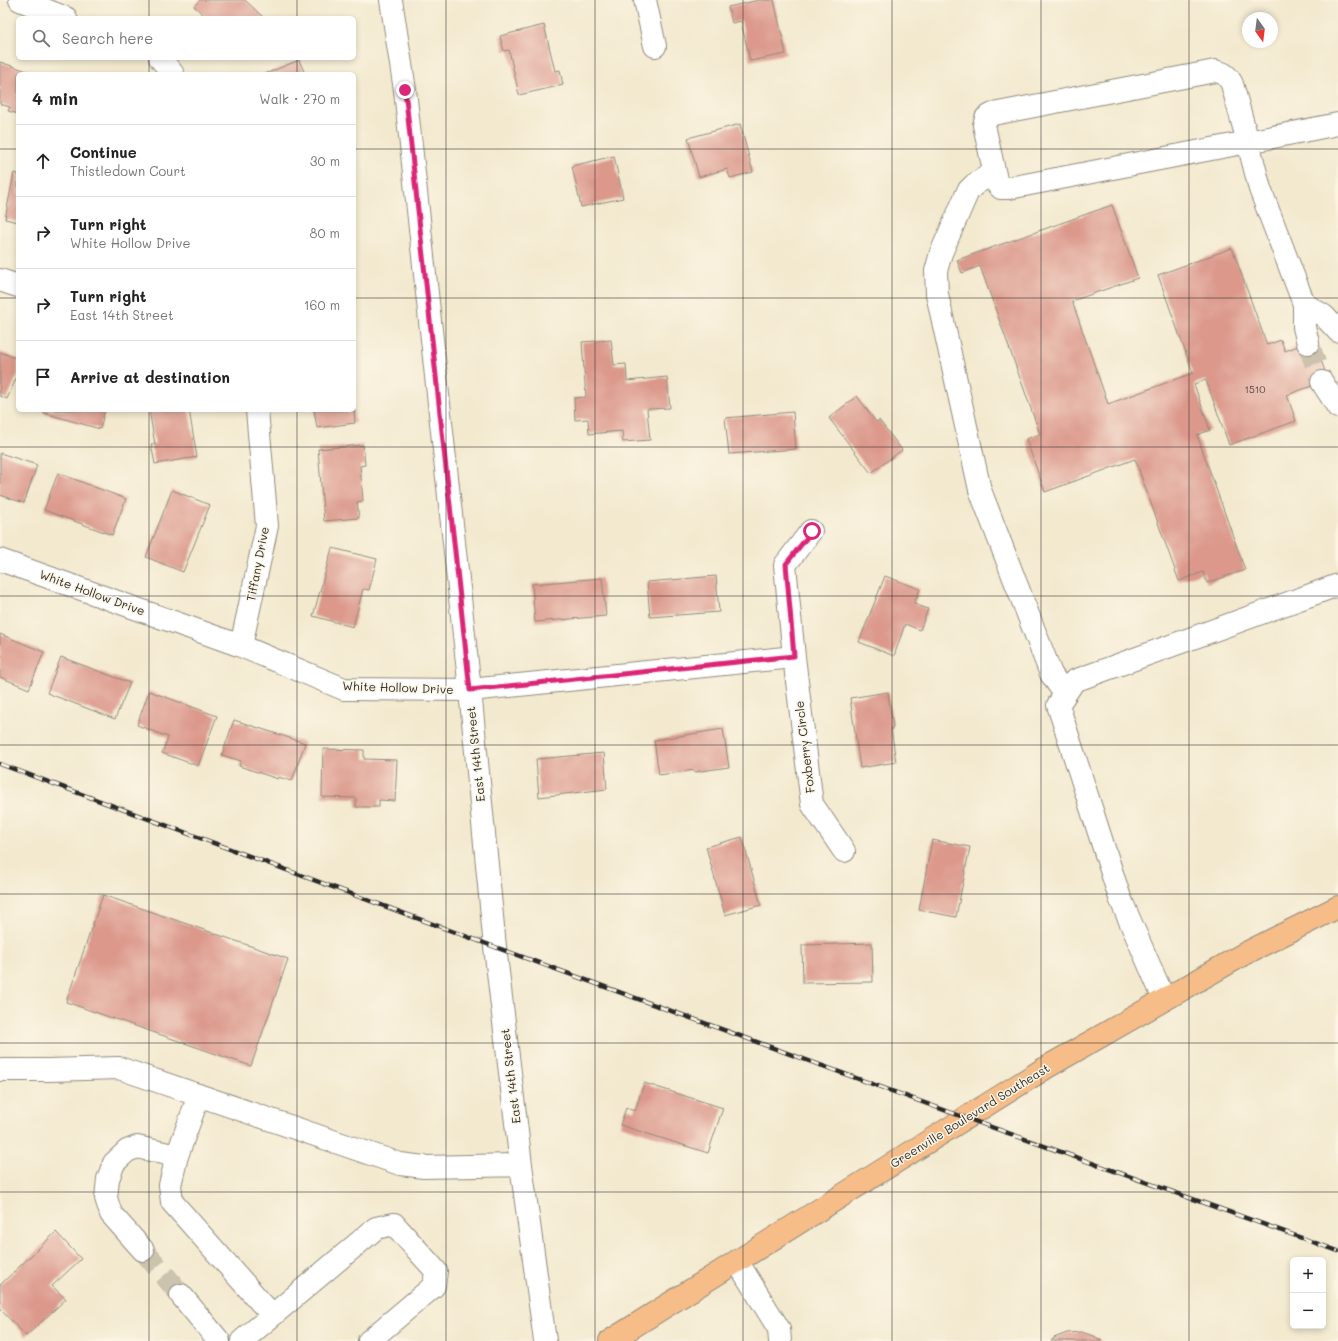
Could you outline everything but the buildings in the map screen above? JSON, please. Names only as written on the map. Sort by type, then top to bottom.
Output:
[{"type":"highway","name":"Greenville Boulevard Southeast","points":[[610,1341],[1047,1067],[1244,954],[1338,907]]},
{"type":"street","points":[[20,0],[61,16]]},
{"type":"street","name":"East 14th Street","points":[[390,0],[405,90],[470,690],[496,947],[521,1165],[545,1341]]},
{"type":"street","points":[[645,0],[655,46]]},
{"type":"street","points":[[162,60],[171,72]]},
{"type":"street","points":[[1308,343],[1304,327],[1304,304],[1260,189],[1248,142],[1232,84],[1228,77],[1222,72],[1215,71],[993,114],[986,118],[984,125],[997,184],[1001,188],[1009,188],[1248,142],[1338,124]]},
{"type":"street","points":[[994,172],[974,185],[968,191],[941,253],[936,270],[937,294],[980,490],[1051,674],[1065,694]]},
{"type":"street","points":[[0,280],[16,285]]},
{"type":"street","points":[[1304,304],[1324,316],[1338,331]]},
{"type":"street","points":[[1322,382],[1338,407]]},
{"type":"street","name":"Tiffany Drive","points":[[241,646],[267,526],[257,412]]},
{"type":"street","name":"Foxberry Circle","points":[[812,531],[786,564],[794,656],[812,804],[844,850]]},
{"type":"street","name":"White Hollow Drive","points":[[0,560],[241,646],[344,689],[470,690],[794,656]]},
{"type":"street","points":[[1164,999],[1120,898],[1058,705],[1074,681],[1338,586]]},
{"type":"street","points":[[0,1070],[119,1068],[400,1164],[424,1167],[521,1165]]},
{"type":"street","points":[[199,1095],[177,1156],[170,1185],[172,1202],[272,1316]]},
{"type":"street","points":[[143,1250],[111,1214],[106,1198],[108,1179],[114,1163],[127,1151],[137,1147],[177,1156]]},
{"type":"street","points":[[242,1341],[376,1228],[394,1224],[436,1271],[434,1286],[369,1341]]},
{"type":"street","points":[[737,1260],[778,1329],[780,1341]]},
{"type":"street","points":[[181,1295],[219,1341]]},
{"type":"tunnel","points":[[1308,343],[1322,382]]},
{"type":"tunnel","points":[[143,1250],[181,1295]]},
{"type":"railway","points":[[0,764],[495,947],[1338,1251]]},
{"type":"route","points":[[405,90],[470,690],[794,656],[786,564],[812,531]]}]
